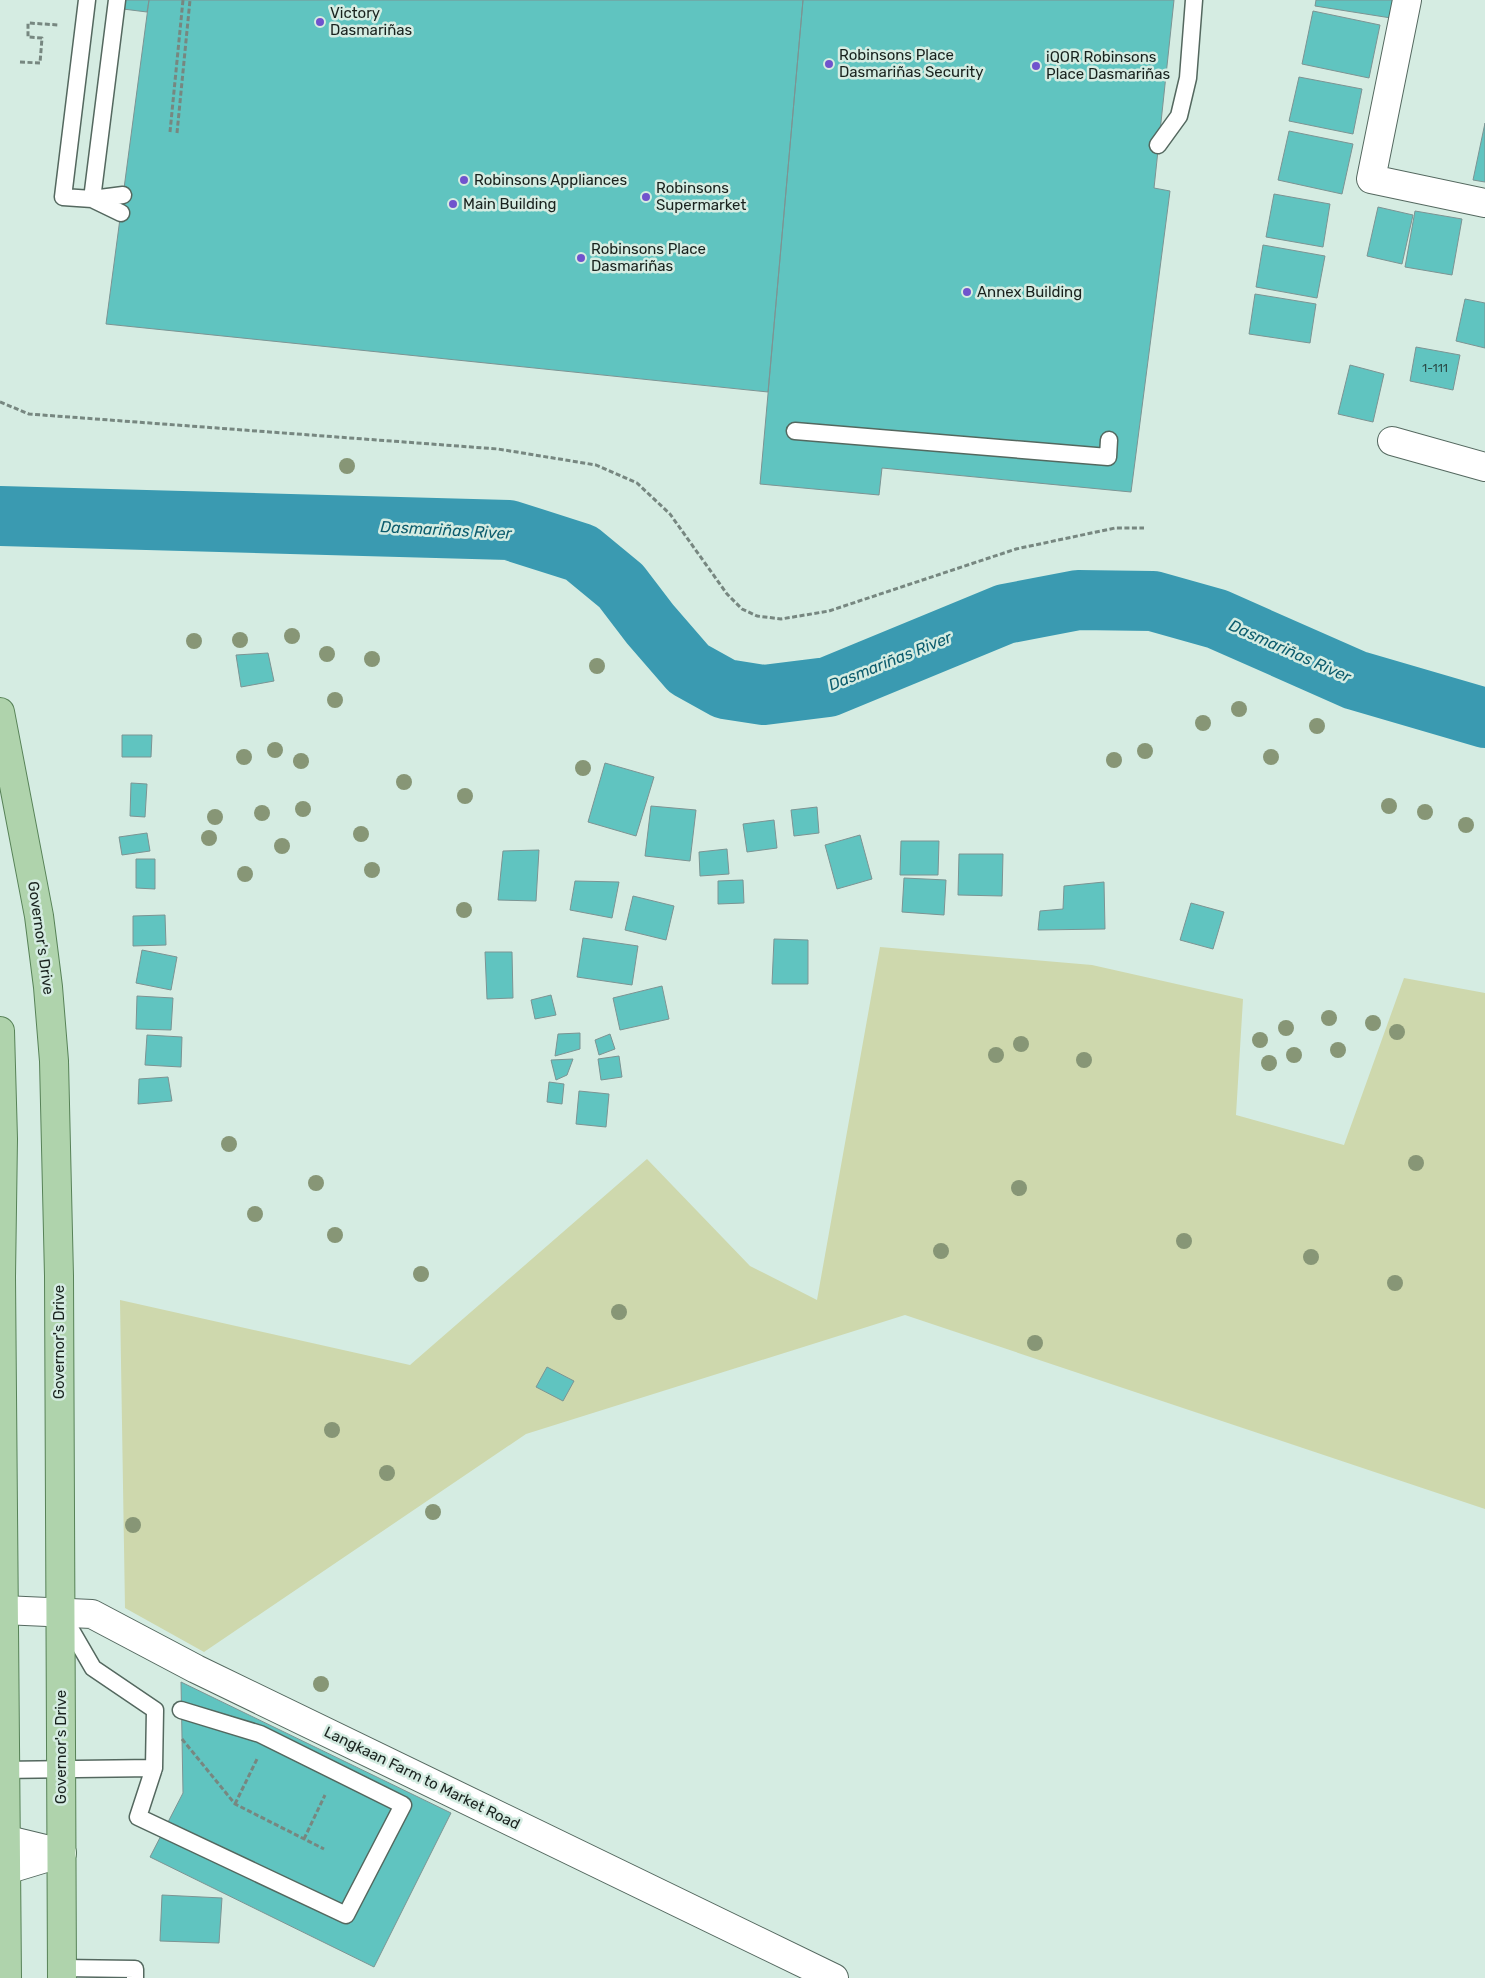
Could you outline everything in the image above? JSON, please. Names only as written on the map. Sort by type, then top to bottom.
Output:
[{"type":"main road","name":"Governor's Drive","points":[[0,712],[39,916],[48,987],[54,1061],[59,1286],[62,1973]]},
{"type":"main road","points":[[0,1030],[3,1139],[1,1286],[4,1610],[3,1870],[7,1978]]},
{"type":"street","points":[[1407,0],[1371,179],[1485,203]]},
{"type":"street","points":[[1392,441],[1485,467]]},
{"type":"street","name":"Langkaan Farm to Market Road","points":[[4,1610],[92,1614],[196,1669],[834,1978]]},
{"type":"street","points":[[3,1838],[62,1853]]},
{"type":"street","points":[[3,1870],[62,1853]]},
{"type":"lane","points":[[86,0],[63,197],[92,199],[123,195]]},
{"type":"lane","points":[[92,199],[117,0]]},
{"type":"lane","points":[[1158,145],[1179,116],[1188,78],[1194,0]]},
{"type":"lane","points":[[92,199],[120,213]]},
{"type":"lane","points":[[796,430],[1108,457],[1109,440]]},
{"type":"lane","points":[[60,1612],[93,1668],[155,1710],[154,1768],[138,1817],[346,1916],[403,1805],[260,1734],[181,1710]]},
{"type":"lane","points":[[3,1770],[154,1768]]},
{"type":"lane","points":[[62,1973],[135,1969],[135,1978]]},
{"type":"path","points":[[170,132],[183,0]]},
{"type":"path","points":[[177,133],[190,0]]},
{"type":"path","points":[[20,62],[40,63],[42,38],[28,37],[28,23],[65,25]]},
{"type":"path","points":[[0,402],[29,414],[498,450],[596,465],[637,484],[670,514],[726,594],[742,609],[757,616],[781,620],[829,611],[1016,549],[1114,528],[1144,528]]},
{"type":"path","points":[[181,1738],[235,1804],[324,1849]]},
{"type":"path","points":[[235,1804],[259,1755]]},
{"type":"path","points":[[304,1839],[328,1789]]},
{"type":"green space","points":[[880,947],[1092,965],[1243,999],[1236,1115],[1344,1145],[1404,978],[1485,993],[1485,1509],[905,1315],[526,1434],[204,1652],[125,1608],[120,1300],[410,1365],[647,1159],[750,1266],[817,1300]]},
{"type":"building","points":[[124,0],[149,0],[147,12],[123,9]]},
{"type":"building","name":"Main Building","points":[[149,0],[803,0],[768,392],[106,324]]},
{"type":"building","name":"Annex Building","points":[[803,0],[1174,0],[1154,188],[1170,191],[1131,492],[882,468],[879,495],[760,484]]},
{"type":"building","points":[[1316,0],[1394,0],[1391,18],[1315,6]]},
{"type":"building","points":[[1313,11],[1380,25],[1369,78],[1302,64]]},
{"type":"building","points":[[1299,77],[1362,89],[1353,134],[1289,121]]},
{"type":"building","points":[[1485,123],[1485,182],[1473,180]]},
{"type":"building","points":[[1289,131],[1353,144],[1342,194],[1278,180]]},
{"type":"building","points":[[1274,194],[1330,204],[1323,247],[1266,237]]},
{"type":"building","points":[[1378,207],[1413,215],[1402,264],[1367,256]]},
{"type":"building","points":[[1415,211],[1462,219],[1452,275],[1405,267]]},
{"type":"building","points":[[1263,245],[1325,256],[1317,298],[1256,287]]},
{"type":"building","points":[[1255,294],[1316,304],[1310,343],[1249,334]]},
{"type":"building","points":[[1465,299],[1485,303],[1485,348],[1456,341]]},
{"type":"building","points":[[1416,347],[1460,355],[1453,390],[1410,381]]},
{"type":"building","points":[[1350,365],[1384,374],[1373,422],[1338,414]]},
{"type":"building","points":[[268,653],[274,681],[241,687],[236,655]]},
{"type":"building","points":[[122,735],[152,735],[151,757],[122,757]]},
{"type":"building","points":[[605,763],[654,777],[636,836],[588,822]]},
{"type":"building","points":[[131,783],[147,784],[145,817],[130,816]]},
{"type":"building","points":[[651,806],[696,810],[690,861],[645,856]]},
{"type":"building","points":[[817,807],[819,833],[794,836],[791,810]]},
{"type":"building","points":[[774,820],[777,848],[747,852],[743,824]]},
{"type":"building","points":[[147,833],[150,851],[122,855],[119,837]]},
{"type":"building","points":[[860,835],[872,879],[837,889],[825,845]]},
{"type":"building","points":[[901,841],[939,841],[938,875],[900,875]]},
{"type":"building","points":[[727,849],[729,874],[700,876],[699,852]]},
{"type":"building","points":[[539,850],[536,901],[498,900],[503,851]]},
{"type":"building","points":[[959,854],[1003,854],[1002,896],[958,895]]},
{"type":"building","points":[[136,859],[155,859],[155,889],[136,888]]},
{"type":"building","points":[[904,878],[946,880],[944,915],[902,912]]},
{"type":"building","points":[[743,880],[744,903],[718,904],[718,881]]},
{"type":"building","points":[[575,881],[619,882],[612,918],[570,910]]},
{"type":"building","points":[[1104,882],[1105,929],[1038,930],[1040,911],[1063,909],[1064,886]]},
{"type":"building","points":[[633,896],[674,906],[666,940],[625,930]]},
{"type":"building","points":[[1191,903],[1224,912],[1213,949],[1180,940]]},
{"type":"building","points":[[165,915],[166,945],[133,946],[133,916]]},
{"type":"building","points":[[583,938],[638,946],[632,985],[577,977]]},
{"type":"building","points":[[774,939],[808,940],[808,984],[772,984]]},
{"type":"building","points":[[142,950],[177,957],[171,990],[136,983]]},
{"type":"building","points":[[485,952],[512,952],[513,998],[487,999]]},
{"type":"building","points":[[662,986],[669,1019],[620,1030],[613,998]]},
{"type":"building","points":[[551,995],[556,1015],[535,1019],[531,1000]]},
{"type":"building","points":[[137,996],[173,998],[171,1030],[136,1029]]},
{"type":"building","points":[[580,1033],[580,1049],[555,1056],[558,1034]]},
{"type":"building","points":[[610,1034],[615,1049],[599,1055],[595,1040]]},
{"type":"building","points":[[147,1035],[182,1037],[181,1067],[145,1065]]},
{"type":"building","points":[[619,1056],[622,1077],[601,1080],[598,1059]]},
{"type":"building","points":[[573,1059],[567,1075],[556,1080],[551,1060]]},
{"type":"building","points":[[168,1077],[172,1101],[138,1104],[139,1079]]},
{"type":"building","points":[[549,1082],[564,1084],[562,1104],[547,1102]]},
{"type":"building","points":[[579,1091],[609,1094],[606,1127],[576,1124]]},
{"type":"building","points":[[547,1367],[574,1381],[563,1401],[536,1387]]},
{"type":"building","points":[[181,1682],[451,1813],[374,1967],[150,1857],[183,1793]]},
{"type":"building","points":[[162,1895],[222,1898],[219,1943],[160,1941]]},
{"type":"waterway","name":"Dasmariñas River","points":[[0,516],[509,530],[581,553],[621,586],[650,624],[689,669],[725,689],[764,695],[828,687],[1005,614],[1078,600],[1153,601],[1217,619],[1355,680],[1485,718]]},
{"type":"place","name":"Victory Dasmariñas","points":[[320,22]]},
{"type":"place","name":"Robinsons Place Dasmariñas Security","points":[[829,64]]},
{"type":"place","name":"iQOR Robinsons Place Dasmariñas","points":[[1036,66]]},
{"type":"place","name":"Robinsons Appliances","points":[[464,180]]},
{"type":"place","name":"Robinsons Supermarket","points":[[646,197]]},
{"type":"place","name":"Main Building","points":[[453,204]]},
{"type":"place","name":"Robinsons Place Dasmariñas","points":[[581,258]]},
{"type":"place","name":"Annex Building","points":[[967,292]]}]
